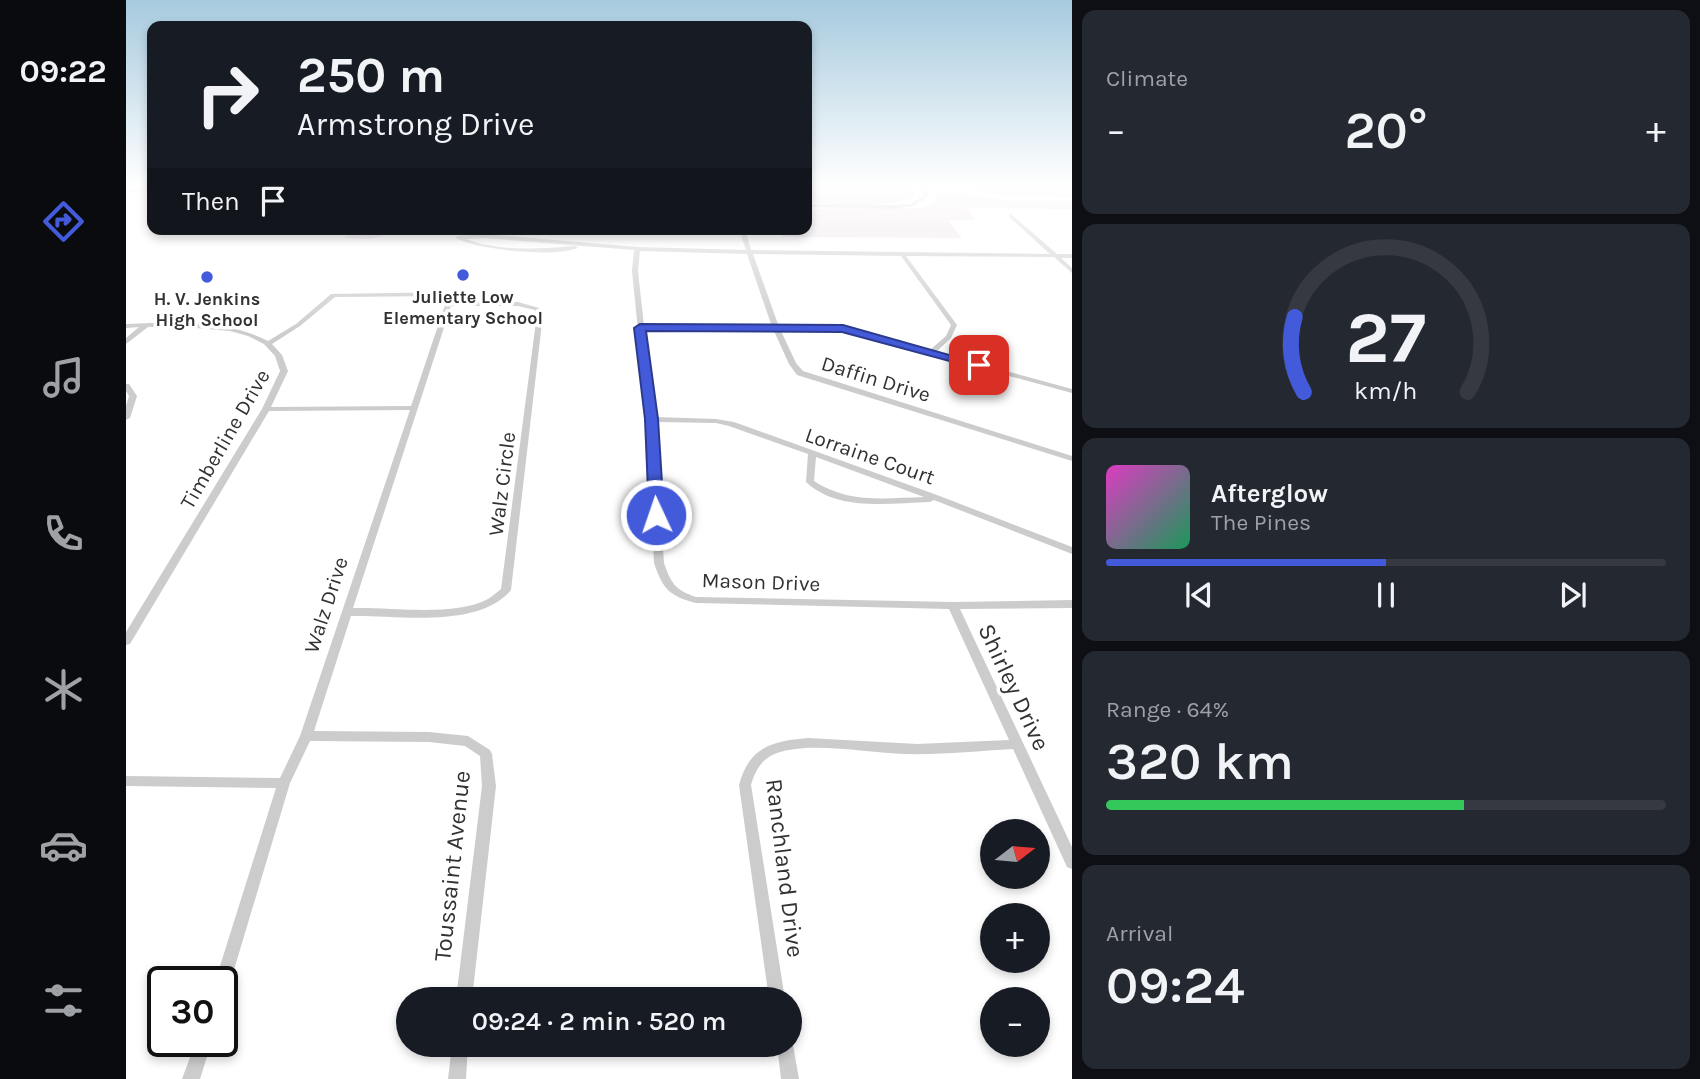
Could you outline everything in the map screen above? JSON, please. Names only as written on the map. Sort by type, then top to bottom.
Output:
[{"type":"street","points":[[479,236],[458,238],[470,244],[541,249],[602,245]]},
{"type":"street","points":[[489,236],[637,249],[749,253],[1072,256]]},
{"type":"street","name":"Daffin Drive","points":[[744,236],[777,327],[794,368],[800,373],[1072,459]]},
{"type":"street","points":[[1034,236],[1072,271]]},
{"type":"street","name":"Mason Drive","points":[[637,249],[635,271],[652,419],[659,563],[667,585],[677,595],[696,600],[953,606],[1072,604]]},
{"type":"street","points":[[903,255],[954,325],[949,337],[932,352]]},
{"type":"street","points":[[268,344],[298,325],[326,301],[340,294],[452,294],[448,304]]},
{"type":"street","name":"Walz Drive","points":[[227,966],[284,783],[306,736],[448,304]]},
{"type":"street","name":"Walz Circle","points":[[348,612],[463,610],[499,599],[506,590],[540,314],[537,309],[518,304],[448,304]]},
{"type":"street","points":[[126,342],[147,325]]},
{"type":"street","name":"Timberline Drive","points":[[126,326],[197,325],[241,331],[268,344],[278,354],[284,371],[266,410],[126,641]]},
{"type":"street","points":[[640,328],[843,329],[1072,391]]},
{"type":"street","points":[[126,386],[133,396],[126,418]]},
{"type":"street","points":[[266,410],[414,408]]},
{"type":"street","name":"Lorraine Court","points":[[652,419],[731,424],[934,497],[1072,551]]},
{"type":"street","points":[[812,454],[810,482],[832,497],[860,500],[934,497]]},
{"type":"street","name":"Shirley Drive","points":[[953,606],[1072,863]]},
{"type":"street","name":"Toussaint Avenue","points":[[306,736],[429,737],[468,741],[486,754],[489,786],[465,987]]},
{"type":"street","name":"Ranchland Drive","points":[[776,987],[745,785],[748,771],[756,759],[777,747],[800,745],[907,749],[1017,744]]},
{"type":"street","points":[[126,781],[284,783]]},
{"type":"street","points":[[191,1079],[199,1057]]},
{"type":"street","points":[[457,1079],[459,1057]]},
{"type":"street","points":[[787,1057],[790,1079]]},
{"type":"shaded area","points":[[345,236],[380,236],[370,239]]},
{"type":"shaded area","points":[[961,236],[962,238],[783,237]]},
{"type":"place","name":"Juliette Low Elementary School","points":[[463,275]]},
{"type":"place","name":"H. V. Jenkins High School","points":[[207,277]]},
{"type":"route","points":[[656,515],[652,419],[640,328],[825,327],[860,332],[979,365]]}]
